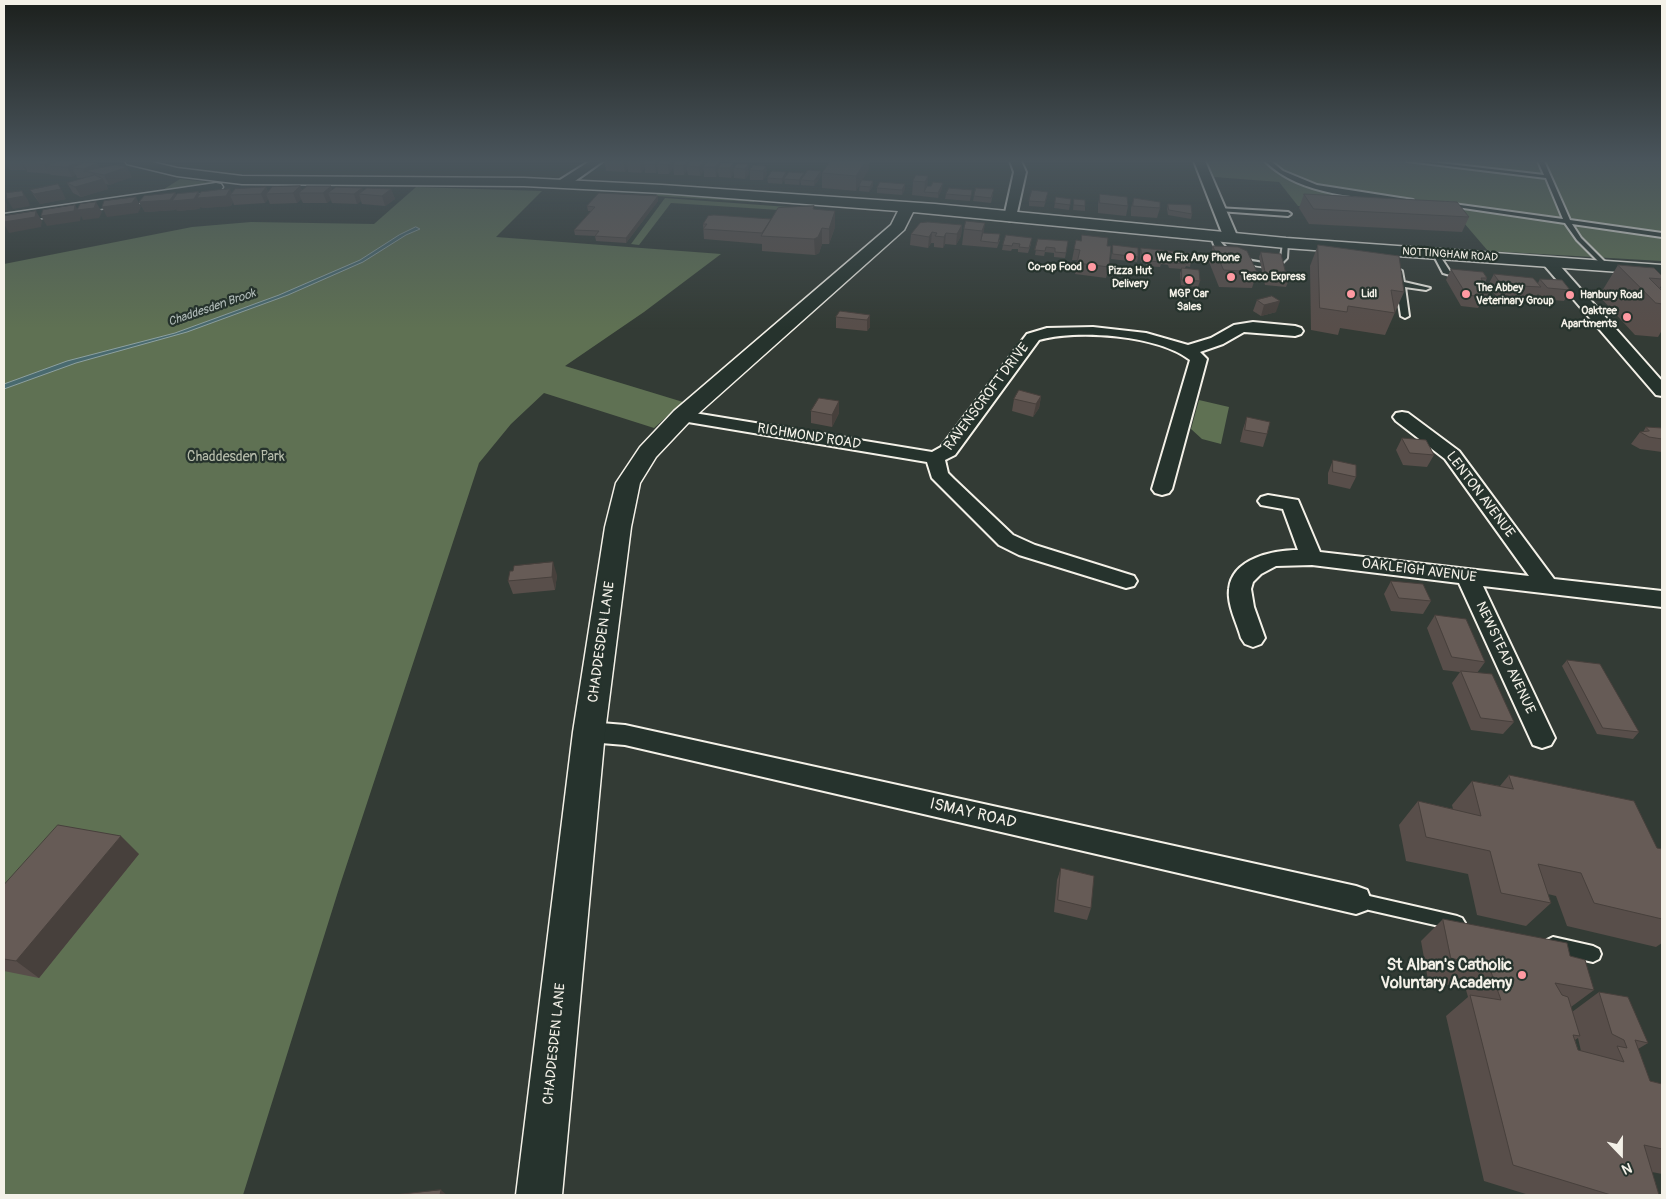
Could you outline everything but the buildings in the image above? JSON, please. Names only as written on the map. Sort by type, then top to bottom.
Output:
[{"type":"street","points":[[4,219],[17,217]]},
{"type":"street","name":"CHADDESDEN LANE","points":[[539,1195],[589,732],[617,536],[625,494],[645,457],[682,416],[898,227],[903,217]]},
{"type":"street","name":"NOTTINGHAM ROAD","points":[[1010,217],[1286,243],[1392,257],[1436,254],[1662,270]]},
{"type":"street","points":[[1222,217],[1231,238]]},
{"type":"street","points":[[1549,262],[1662,391]]},
{"type":"street","points":[[1189,350],[1217,341],[1240,328],[1254,327],[1294,331]]},
{"type":"street","name":"RAVENSCROFT DRIVE","points":[[1126,581],[1027,550],[1006,540],[946,483],[939,474],[935,458],[948,452],[1027,343],[1037,335],[1060,331],[1125,334],[1168,342],[1189,350]]},
{"type":"street","points":[[1162,489],[1199,359],[1189,350]]},
{"type":"street","name":"RICHMOND ROAD","points":[[682,416],[935,458]]},
{"type":"street","name":"LENTON AVENUE","points":[[1402,417],[1452,455],[1546,585]]},
{"type":"street","points":[[1268,501],[1291,504],[1312,558]]},
{"type":"street","name":"OAKLEIGH AVENUE","points":[[1253,638],[1240,591],[1241,583],[1256,566],[1287,557],[1312,558],[1468,578],[1506,580],[1662,599]]},
{"type":"street","name":"NEWSTEAD AVENUE","points":[[1468,578],[1542,738]]},
{"type":"street","name":"ISMAY ROAD","points":[[589,732],[635,737],[1356,900]]},
{"type":"lane","points":[[1530,217],[1662,236]]},
{"type":"lane","points":[[1566,217],[1578,239],[1606,266]]},
{"type":"lane","points":[[1214,236],[1219,247],[1231,256],[1246,263],[1277,266],[1284,258],[1286,243]]},
{"type":"lane","points":[[1436,254],[1447,272]]},
{"type":"lane","points":[[1392,257],[1401,284],[1405,316]]},
{"type":"lane","points":[[1401,284],[1426,288]]},
{"type":"lane","points":[[1356,900],[1470,926]]},
{"type":"lane","points":[[1536,941],[1594,954]]},
{"type":"green space","name":"Chaddesden Park","points":[[382,217],[516,217],[496,237],[721,254],[644,312],[565,366],[683,402],[654,428],[544,393],[511,424],[479,463],[341,882],[243,1195],[4,1195],[4,264],[192,227],[251,222],[374,224]]},
{"type":"green space","points":[[651,217],[660,217],[639,245],[631,244]]},
{"type":"green space","points":[[1459,217],[1662,217],[1662,261],[1488,251]]},
{"type":"green space","points":[[1199,400],[1229,407],[1221,444],[1202,439],[1191,429]]},
{"type":"water","points":[[416,227],[420,229],[406,235],[363,262],[288,295],[187,332],[76,363],[4,389],[4,384],[67,361],[175,333],[279,295],[360,260],[399,235]]},
{"type":"place","name":"Pizza Hut Delivery","points":[[1130,257]]},
{"type":"place","name":"We Fix Any Phone","points":[[1147,258]]},
{"type":"place","name":"Co-op Food","points":[[1092,267]]},
{"type":"place","name":"Tesco Express","points":[[1231,277]]},
{"type":"place","name":"MGP Car Sales","points":[[1189,280]]},
{"type":"place","name":"Lidl","points":[[1351,294]]},
{"type":"place","name":"The Abbey Veterinary Group","points":[[1466,294]]},
{"type":"place","name":"Hanbury Road","points":[[1570,295]]},
{"type":"place","name":"Oaktree Apartments","points":[[1627,317]]},
{"type":"place","name":"St Alban's Catholic Voluntary Academy","points":[[1522,975]]},
{"type":"water label","name":"Chaddesden Brook","points":[[212,308]]}]
